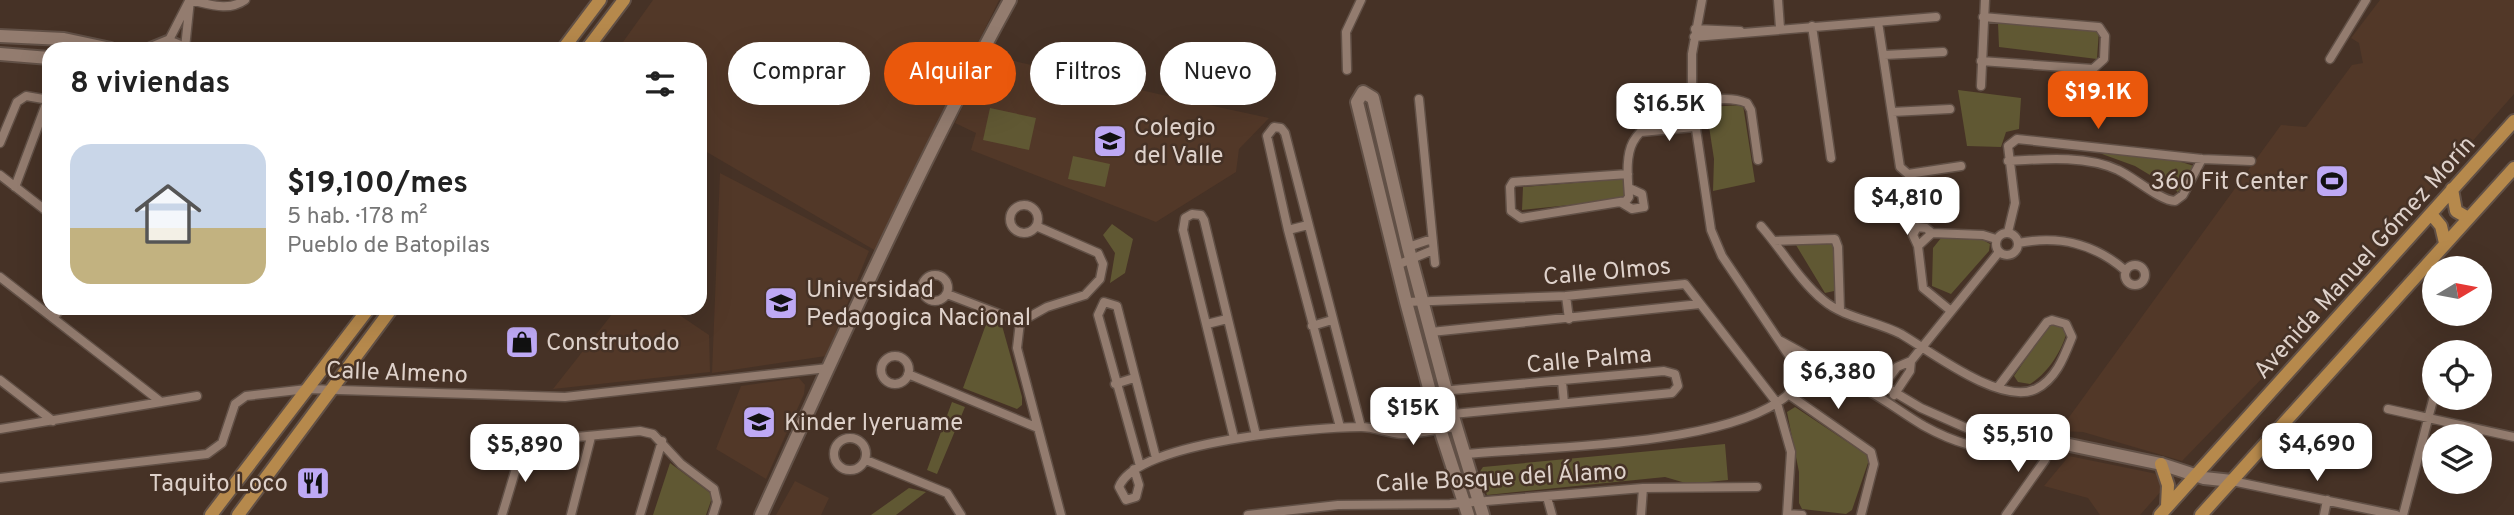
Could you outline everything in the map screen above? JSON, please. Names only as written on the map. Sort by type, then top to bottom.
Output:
[{"type":"main road","points":[[568,42],[600,0]]},
{"type":"main road","points":[[592,42],[624,0]]},
{"type":"main road","name":"Avenida Manuel Gómez Morín","points":[[2163,511],[2514,121]]},
{"type":"main road","name":"Avenida Manuel Gómez Morín","points":[[2200,515],[2514,168]]},
{"type":"main road","points":[[2452,189],[2456,211],[2469,218]]},
{"type":"main road","points":[[2431,214],[2440,224],[2445,243]]},
{"type":"main road","points":[[211,515],[364,315]]},
{"type":"main road","points":[[238,515],[387,315]]},
{"type":"main road","points":[[2161,464],[2168,485],[2163,511]]},
{"type":"street","points":[[190,0],[222,7],[236,6],[245,0]]},
{"type":"street","points":[[168,42],[190,0]]},
{"type":"street","points":[[186,42],[190,0]]},
{"type":"street","points":[[761,515],[828,368],[962,89],[1010,0]]},
{"type":"street","points":[[1347,70],[1346,32],[1361,0]]},
{"type":"street","points":[[1702,0],[1695,33],[1692,102],[1708,217],[1716,243],[1794,363],[1810,374],[1841,380],[1876,395],[1926,427],[1973,446],[2015,452],[2052,443]]},
{"type":"street","points":[[1778,0],[1780,28]]},
{"type":"street","points":[[1981,86],[1985,0]]},
{"type":"street","points":[[2330,59],[2366,0]]},
{"type":"street","points":[[1695,33],[1936,17]]},
{"type":"street","points":[[1981,61],[2093,69],[2104,59],[2105,36],[2096,26],[1983,17]]},
{"type":"street","points":[[1878,22],[1900,167],[1908,174],[1961,166]]},
{"type":"street","points":[[1812,26],[1831,158]]},
{"type":"street","points":[[0,36],[78,42]]},
{"type":"street","points":[[1884,55],[1942,52]]},
{"type":"street","points":[[0,54],[42,57]]},
{"type":"street","points":[[1466,509],[1440,429],[1406,302],[1357,102],[1363,92],[1373,98],[1446,391],[1483,515]]},
{"type":"street","points":[[0,143],[17,102],[26,96],[42,98]]},
{"type":"street","points":[[1419,99],[1435,263]]},
{"type":"street","points":[[1628,174],[1517,181],[1510,187],[1511,211],[1521,218],[1622,203],[1628,199],[1632,144],[1641,132],[1667,114],[1692,102],[1747,103],[1751,110],[1758,160]]},
{"type":"street","points":[[1892,111],[1950,110]]},
{"type":"street","points":[[1667,114],[1669,128]]},
{"type":"street","points":[[15,187],[42,115]]},
{"type":"street","points":[[1340,427],[1312,326],[1267,136],[1275,127],[1285,133],[1361,427]]},
{"type":"street","points":[[1641,132],[1694,127]]},
{"type":"street","points":[[1996,239],[2008,232],[2015,203],[2008,146],[2017,139],[2202,159],[2251,161]]},
{"type":"street","points":[[2087,161],[2089,145]]},
{"type":"street","points":[[2008,161],[2087,161],[2116,169],[2165,200],[2175,201],[2183,195],[2202,159]]},
{"type":"street","points":[[0,175],[42,208]]},
{"type":"street","points":[[1378,188],[1393,185]]},
{"type":"street","points":[[1622,203],[1632,209],[1644,208],[1646,201],[1642,194],[1629,188]]},
{"type":"street","points":[[1234,438],[1183,230],[1185,218],[1192,214],[1204,220],[1256,435]]},
{"type":"street","points":[[1288,230],[1308,225]]},
{"type":"street","points":[[1020,322],[1047,307],[1085,295],[1100,279],[1102,271],[1098,253],[1036,226]]},
{"type":"street","points":[[1761,226],[1822,300],[1889,329],[1920,349],[1998,387],[2034,390],[2046,382],[2064,359],[2071,337],[2066,324],[2052,320],[2047,322],[1998,387]]},
{"type":"street","points":[[1951,310],[1923,288],[1918,246],[1913,236],[1917,228],[1932,233],[1983,234],[1996,239]]},
{"type":"street","points":[[2008,232],[2014,235],[2018,243]]},
{"type":"street","points":[[1918,246],[1932,233]]},
{"type":"street","points":[[1397,265],[1432,239]]},
{"type":"street","points":[[1774,241],[1835,239],[1838,247],[1840,310]]},
{"type":"street","points":[[1996,239],[1999,252]]},
{"type":"street","points":[[2018,243],[2040,239],[2080,243],[2110,257],[2126,271]]},
{"type":"street","points":[[1999,252],[2013,253],[2018,243]]},
{"type":"street","points":[[1410,253],[1433,250]]},
{"type":"street","points":[[1876,395],[1897,367],[1911,360],[1999,252]]},
{"type":"street","points":[[0,277],[42,308]]},
{"type":"street","name":"Calle Olmos","points":[[1406,302],[1566,296],[1679,282],[1691,289],[1700,304],[1431,332]]},
{"type":"street","points":[[947,293],[1020,322]]},
{"type":"street","points":[[1566,296],[1569,319]]},
{"type":"street","points":[[1156,458],[1117,306],[1104,302],[1098,315],[1137,468],[1156,458],[1256,435],[1340,427],[1377,427],[1403,434],[1456,427]]},
{"type":"street","points":[[1700,304],[1777,403],[1791,453],[1787,514],[1802,515]]},
{"type":"street","points":[[51,315],[161,402]]},
{"type":"street","points":[[1208,324],[1227,319]]},
{"type":"street","points":[[1312,326],[1332,320]]},
{"type":"street","points":[[1020,322],[1017,348],[1060,515]]},
{"type":"street","points":[[1781,341],[1821,363],[1854,372],[1920,408],[1980,434],[2052,443],[2161,464],[2196,475],[2327,499],[2396,515]]},
{"type":"street","points":[[1888,403],[1910,371],[1911,360]]},
{"type":"street","points":[[1464,454],[1696,431],[1744,418],[1777,403],[1821,363]]},
{"type":"street","name":"Calle Almeno","points":[[0,478],[208,454],[222,443],[231,411],[239,399],[307,389],[565,397],[828,368]]},
{"type":"street","name":"Calle Palma","points":[[1377,427],[1390,420],[1672,393],[1677,389],[1678,379],[1673,373],[1664,371],[1430,392]]},
{"type":"street","points":[[908,374],[1038,428]]},
{"type":"street","points":[[1115,384],[1134,378]]},
{"type":"street","points":[[0,380],[53,421]]},
{"type":"street","points":[[1562,381],[1564,402]]},
{"type":"street","points":[[1788,394],[1871,452],[1874,464],[1861,515]]},
{"type":"street","points":[[0,429],[197,396]]},
{"type":"street","points":[[2388,409],[2514,437]]},
{"type":"street","points":[[2403,515],[2430,410]]},
{"type":"street","points":[[502,515],[524,443],[648,432],[662,441],[681,464],[714,489],[714,511]]},
{"type":"street","points":[[570,515],[591,437]]},
{"type":"street","points":[[845,438],[855,438],[866,449],[866,460],[859,468],[843,468],[835,461],[834,450],[845,438]]},
{"type":"street","points":[[640,515],[662,441]]},
{"type":"street","points":[[2006,515],[2038,472],[2052,443]]},
{"type":"street","points":[[866,460],[947,494],[961,515]]},
{"type":"street","name":"Calle Bosque del Álamo","points":[[1248,515],[1338,510],[1466,509],[1479,500],[1643,488],[1757,487]]},
{"type":"street","points":[[1641,515],[1643,488]]},
{"type":"street","points":[[1547,497],[1552,515]]},
{"type":"street","points":[[2324,515],[2327,499]]},
{"type":"shaded area","points":[[653,0],[999,0],[978,42],[884,42],[884,105],[948,105],[876,251],[707,152],[707,42],[623,42]]},
{"type":"shaded area","points":[[2380,0],[2514,0],[2514,94],[2275,365],[2182,461],[2083,432],[2059,431],[2281,125],[2306,127],[2352,65],[2363,63],[2359,43],[2351,38]]},
{"type":"shaded area","points":[[1998,23],[2099,30],[2097,59],[1999,47]]},
{"type":"shaded area","name":"Colegio del Valle","points":[[1016,61],[1030,65],[1030,105],[1146,105],[1146,91],[1160,94],[1160,105],[1209,105],[1269,118],[1239,149],[1236,172],[1156,222],[971,150],[976,133],[955,123],[963,105],[1016,105]]},
{"type":"shaded area","points":[[1958,90],[2021,98],[2019,129],[2006,132],[2001,147],[1967,146]]},
{"type":"shaded area","points":[[1743,105],[1755,182],[1713,191],[1714,159],[1706,107]]},
{"type":"shaded area","points":[[990,108],[1036,118],[1029,150],[983,140]]},
{"type":"shaded area","points":[[2115,151],[2175,160],[2194,166],[2178,192],[2135,166],[2102,154]]},
{"type":"shaded area","points":[[1073,156],[1110,164],[1105,187],[1068,179]]},
{"type":"shaded area","name":"Universidad Pedagogica Nacional","points":[[720,173],[869,251],[826,356],[712,373]]},
{"type":"shaded area","points":[[1624,179],[1627,199],[1522,210],[1523,187]]},
{"type":"shaded area","points":[[1112,224],[1133,239],[1125,273],[1110,283],[1115,253],[1103,235]]},
{"type":"shaded area","points":[[1941,238],[1983,240],[1990,244],[1989,251],[1951,294],[1932,286],[1933,248]]},
{"type":"shaded area","points":[[1834,244],[1834,291],[1825,293],[1796,245]]},
{"type":"shaded area","points":[[611,315],[679,315],[709,335],[710,372],[553,389]]},
{"type":"shaded area","points":[[989,316],[1001,322],[1022,397],[1022,405],[1017,409],[963,388]]},
{"type":"shaded area","points":[[2050,324],[2064,325],[2067,331],[2058,354],[2048,368],[2030,384],[2018,382],[2014,376]]},
{"type":"shaded area","name":"Kinder Iyeruame","points":[[799,378],[805,385],[804,394],[766,479],[716,449],[741,386]]},
{"type":"shaded area","points":[[952,402],[965,407],[937,474],[927,470]]},
{"type":"shaded area","points":[[1795,407],[1870,457],[1852,510],[1846,514],[1802,509],[1799,503],[1799,472],[1787,412]]},
{"type":"shaded area","points":[[1725,444],[1728,480],[1689,484],[1665,477],[1487,495],[1479,473],[1483,467]]},
{"type":"shaded area","points":[[2069,456],[2157,474],[2163,489],[2140,515],[2100,515],[2088,498],[2044,486]]},
{"type":"shaded area","points":[[670,463],[713,495],[706,515],[653,515]]},
{"type":"shaded area","points":[[795,481],[829,498],[821,515],[776,515]]},
{"type":"shaded area","points":[[909,488],[926,492],[896,515],[871,515]]},
{"type":"place","name":"Colegio del Valle","points":[[1110,141]]},
{"type":"place","name":"360 Fit Center","points":[[2332,181]]},
{"type":"place","name":"Universidad Pedagogica Nacional","points":[[781,303]]},
{"type":"place","name":"Construtodo","points":[[522,342]]},
{"type":"place","name":"Kinder Iyeruame","points":[[759,422]]},
{"type":"place","name":"Taquito Loco","points":[[313,483]]}]
